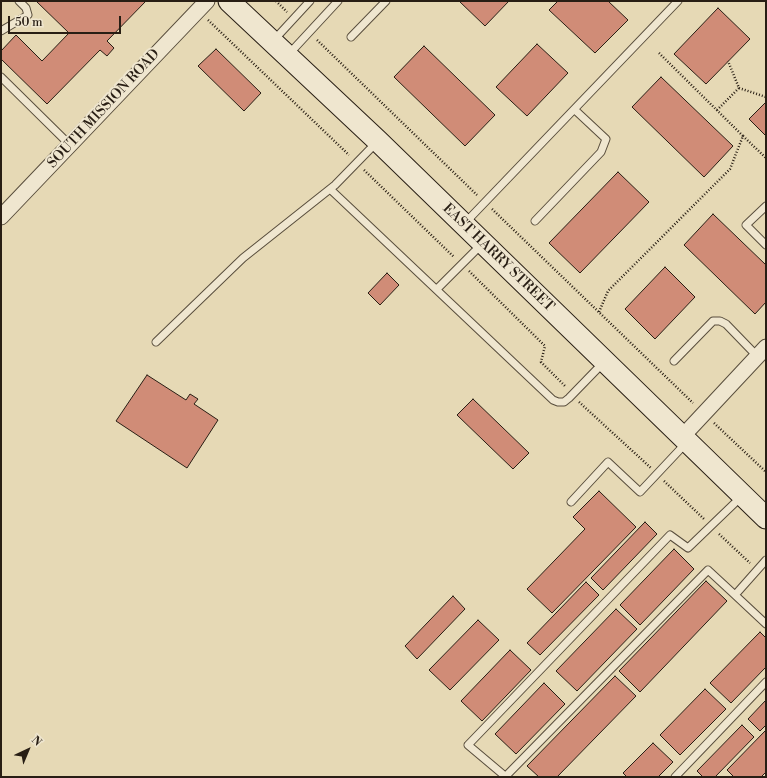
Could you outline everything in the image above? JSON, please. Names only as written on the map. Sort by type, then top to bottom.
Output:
[{"type":"main road","name":"EAST HARRY STREET","points":[[228,1],[378,141],[766,518]]},
{"type":"street","name":"SOUTH MISSION ROAD","points":[[1,217],[202,6]]},
{"type":"street","points":[[684,439],[704,413],[761,352]]},
{"type":"lane","points":[[1,32],[28,15],[26,8],[19,1]]},
{"type":"lane","points":[[272,42],[310,1]]},
{"type":"lane","points":[[287,56],[338,1]]},
{"type":"lane","points":[[351,37],[386,1]]},
{"type":"lane","points":[[464,225],[678,1]]},
{"type":"lane","points":[[1,77],[70,145]]},
{"type":"lane","points":[[535,221],[601,152],[606,139],[575,110]]},
{"type":"lane","points":[[156,342],[243,258],[330,189],[378,141]]},
{"type":"lane","points":[[330,189],[553,400],[564,402],[605,362]]},
{"type":"lane","points":[[766,206],[746,225],[766,245]]},
{"type":"lane","points":[[437,289],[483,243]]},
{"type":"lane","points":[[674,361],[713,321],[720,321],[726,324],[761,352]]},
{"type":"lane","points":[[571,502],[608,462],[640,492],[657,474],[684,439]]},
{"type":"lane","points":[[743,496],[688,548],[670,535],[468,746],[505,777],[708,570],[766,624]]},
{"type":"lane","points":[[735,595],[766,560]]},
{"type":"lane","points":[[676,777],[766,682]]},
{"type":"path","points":[[276,1],[294,18]]},
{"type":"path","points":[[202,6],[357,163],[545,346],[541,362],[582,405],[657,474],[757,570]]},
{"type":"path","points":[[308,32],[766,472]]},
{"type":"path","points":[[659,54],[766,158]]},
{"type":"path","points":[[728,62],[739,88],[766,97]]},
{"type":"path","points":[[717,110],[739,88]]},
{"type":"path","points":[[599,312],[608,291],[730,169],[743,136]]},
{"type":"building","points":[[36,1],[146,1],[107,41],[114,48],[107,56],[100,50],[47,104],[1,59],[1,51],[16,35],[42,61],[69,33]]},
{"type":"building","points":[[459,1],[509,1],[485,26]]},
{"type":"building","points":[[558,1],[608,1],[628,20],[595,53],[549,10]]},
{"type":"building","points":[[718,8],[750,39],[706,84],[674,54]]},
{"type":"building","points":[[537,44],[568,73],[527,116],[496,87]]},
{"type":"building","points":[[424,46],[495,115],[465,146],[394,77]]},
{"type":"building","points":[[216,49],[261,93],[244,111],[198,66]]},
{"type":"building","points":[[661,77],[733,146],[704,177],[632,107]]},
{"type":"building","points":[[766,102],[766,136],[749,119]]},
{"type":"building","points":[[618,172],[649,202],[580,273],[549,243]]},
{"type":"building","points":[[713,214],[766,265],[766,302],[755,314],[684,245]]},
{"type":"building","points":[[665,267],[695,297],[655,339],[625,309]]},
{"type":"building","points":[[387,273],[399,285],[380,305],[368,293]]},
{"type":"building","points":[[147,375],[186,400],[190,394],[198,399],[194,404],[218,420],[187,468],[116,421]]},
{"type":"building","points":[[473,399],[529,453],[513,469],[457,415]]},
{"type":"building","points":[[599,491],[636,527],[552,613],[527,589],[585,529],[573,517]]},
{"type":"building","points":[[645,522],[657,534],[603,590],[591,578]]},
{"type":"building","points":[[674,549],[694,569],[640,625],[620,605]]},
{"type":"building","points":[[706,581],[727,601],[640,692],[619,671]]},
{"type":"building","points":[[586,582],[599,595],[540,655],[527,643]]},
{"type":"building","points":[[453,596],[465,609],[417,659],[405,646]]},
{"type":"building","points":[[616,609],[637,629],[577,691],[556,671]]},
{"type":"building","points":[[478,620],[499,640],[450,690],[429,670]]},
{"type":"building","points":[[760,632],[766,638],[766,667],[731,703],[710,683]]},
{"type":"building","points":[[510,650],[531,670],[482,721],[461,701]]},
{"type":"building","points":[[615,676],[636,696],[557,777],[539,777],[527,766]]},
{"type":"building","points":[[544,683],[565,704],[516,754],[495,734]]},
{"type":"building","points":[[705,689],[726,709],[680,755],[660,735]]},
{"type":"building","points":[[766,700],[766,725],[760,731],[748,719]]},
{"type":"building","points":[[742,725],[754,737],[715,777],[703,777],[697,771]]},
{"type":"building","points":[[766,730],[766,772],[761,777],[734,777],[727,770]]},
{"type":"building","points":[[653,743],[673,762],[658,777],[627,777],[623,773]]}]
